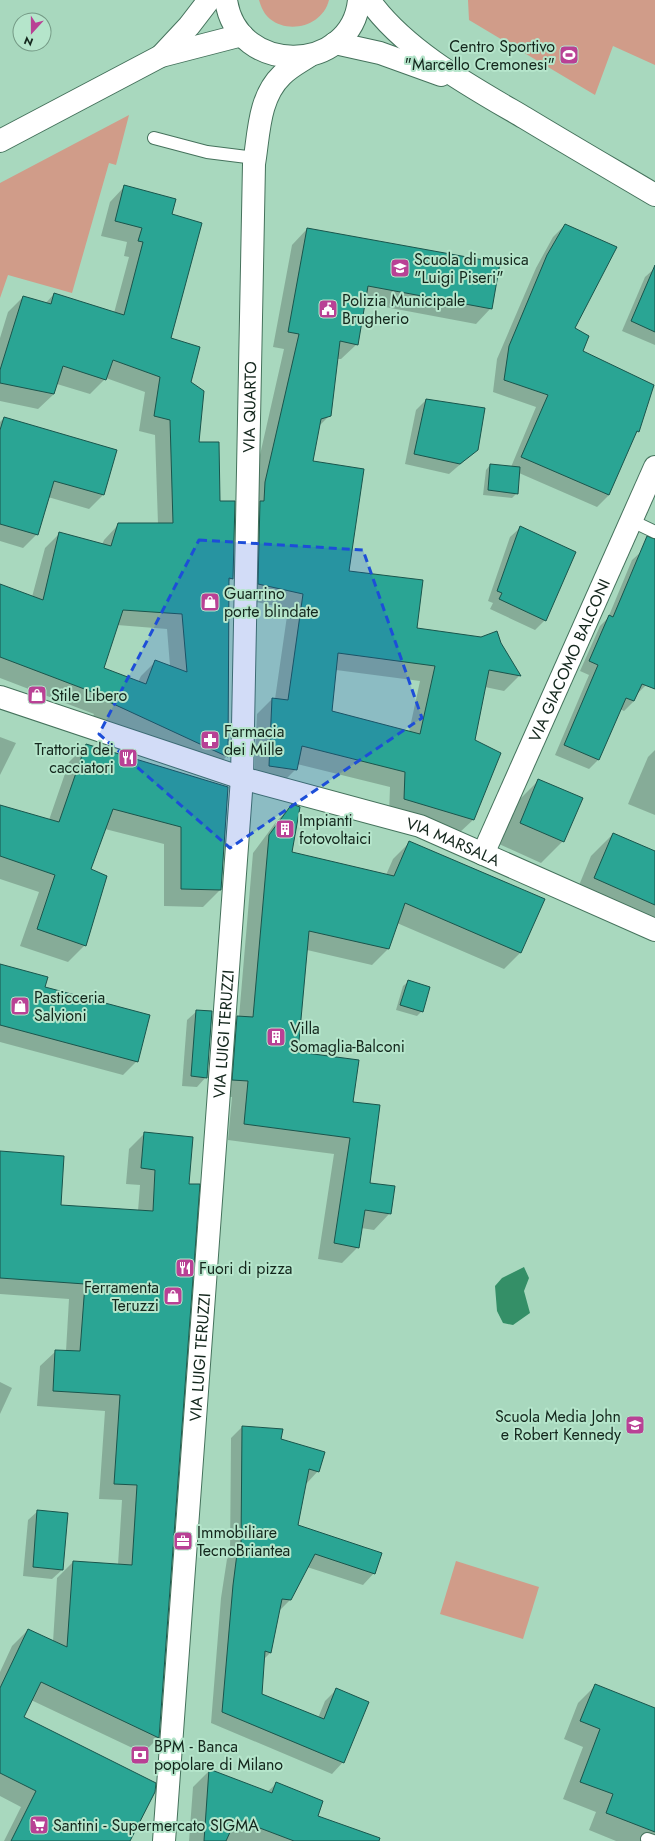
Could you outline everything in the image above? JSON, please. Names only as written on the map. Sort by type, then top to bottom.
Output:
[{"type":"street","points":[[161,56],[189,26],[209,0]]},
{"type":"street","points":[[226,0],[232,19],[242,34],[256,47],[272,55],[291,58],[309,56],[323,51],[335,43],[349,27],[358,8],[359,0]]},
{"type":"street","points":[[369,0],[386,22],[399,34],[468,85],[655,195]]},
{"type":"street","points":[[0,141],[161,56],[242,34]]},
{"type":"street","points":[[335,43],[385,55],[468,85]]},
{"type":"street","name":"VIA QUARTO","points":[[242,778],[256,158],[262,111],[271,88],[283,74],[309,56]]},
{"type":"street","name":"VIA GIACOMO BALCONI","points":[[483,854],[632,522],[655,467]]},
{"type":"street","name":"VIA MARSALA","points":[[0,697],[242,778],[420,826],[655,930]]},
{"type":"street","name":"VIA LUIGI TERUZZI","points":[[164,1841],[242,778]]},
{"type":"lane","points":[[154,138],[207,152],[256,158]]},
{"type":"lane","points":[[632,522],[655,532]]},
{"type":"highlighted area","points":[[199,540],[363,550],[422,718],[230,848],[99,734]]},
{"type":"shaded area","points":[[259,0],[329,0],[326,9],[320,16],[305,25],[296,27],[278,24],[270,19],[263,10]]},
{"type":"shaded area","name":"Centro Sportivo \"Marcello Cremonesi\"","points":[[468,0],[655,0],[655,65],[613,46],[595,95],[469,20]]},
{"type":"shaded area","points":[[129,115],[116,165],[109,163],[72,293],[8,275],[0,298],[0,183]]},
{"type":"shaded area","points":[[524,1267],[529,1278],[524,1291],[530,1313],[513,1325],[503,1323],[497,1311],[495,1286],[502,1278]]},
{"type":"shaded area","points":[[456,1561],[539,1587],[523,1639],[440,1614]]},
{"type":"building","points":[[124,185],[176,199],[172,214],[202,223],[171,338],[200,347],[191,382],[204,391],[199,442],[219,442],[220,501],[235,501],[233,579],[229,578],[228,757],[107,701],[108,698],[0,657],[0,584],[43,600],[59,532],[111,546],[118,523],[173,523],[170,420],[154,416],[160,377],[113,360],[106,380],[63,366],[54,394],[0,383],[0,370],[23,296],[51,304],[54,293],[124,315],[143,242],[138,241],[142,228],[115,221]],"holes":[[[123,610],[182,614],[187,672],[155,660],[146,684],[104,668]]]},
{"type":"building","points":[[565,224],[617,247],[575,328],[589,336],[583,351],[654,385],[639,432],[637,431],[609,495],[521,457],[548,395],[504,380],[509,346],[547,255]]},
{"type":"building","points":[[307,228],[500,263],[492,309],[368,286],[358,345],[340,341],[331,416],[321,419],[313,461],[364,469],[349,571],[423,580],[417,628],[481,637],[497,631],[501,643],[521,676],[489,670],[475,740],[501,753],[474,820],[404,799],[405,772],[302,746],[297,770],[269,766],[272,698],[288,700],[303,594],[258,584],[260,501],[264,501],[265,482],[299,334],[288,332]],"holes":[[[338,653],[435,666],[420,734],[332,711]]]},
{"type":"building","points":[[655,265],[655,332],[631,321]]},
{"type":"building","points":[[426,399],[485,408],[478,450],[460,464],[414,454]]},
{"type":"building","points":[[4,417],[117,450],[104,495],[54,481],[38,535],[0,524],[0,430]]},
{"type":"building","points":[[490,464],[520,467],[518,494],[488,490]]},
{"type":"building","points":[[520,526],[576,552],[546,621],[499,599],[502,593],[497,591]]},
{"type":"building","points":[[647,536],[655,539],[655,689],[642,684],[634,701],[626,698],[599,760],[564,745],[598,665],[589,661],[609,615],[613,617]]},
{"type":"building","points":[[86,744],[228,787],[221,890],[181,889],[181,827],[113,809],[91,869],[107,876],[86,946],[37,929],[55,875],[0,856],[0,805],[59,822]]},
{"type":"building","points":[[538,779],[583,798],[564,842],[520,823]]},
{"type":"building","points":[[292,804],[300,807],[292,852],[394,876],[409,841],[545,899],[521,953],[405,903],[389,949],[309,931],[298,1052],[359,1060],[353,1102],[380,1105],[370,1183],[395,1186],[391,1214],[365,1210],[359,1248],[334,1243],[350,1138],[244,1124],[248,1081],[232,1080],[237,1016],[253,1017],[269,835]]},
{"type":"building","points":[[613,833],[655,851],[655,905],[594,878]]},
{"type":"building","points":[[0,964],[48,977],[45,987],[150,1015],[138,1062],[0,1025]]},
{"type":"building","points":[[408,980],[430,987],[423,1012],[400,1005]]},
{"type":"building","points":[[196,1010],[212,1011],[207,1078],[191,1076]]},
{"type":"building","points":[[144,1132],[193,1137],[189,1184],[200,1184],[159,1738],[41,1682],[24,1717],[156,1783],[155,1792],[130,1841],[11,1841],[36,1791],[0,1773],[0,1688],[28,1629],[67,1647],[73,1561],[132,1565],[137,1485],[114,1484],[120,1395],[53,1391],[55,1350],[80,1351],[85,1284],[0,1278],[0,1151],[64,1156],[61,1205],[153,1211],[155,1170],[141,1168]]},
{"type":"building","points":[[242,1426],[283,1429],[281,1439],[325,1452],[319,1472],[309,1469],[298,1525],[382,1553],[375,1574],[315,1554],[291,1600],[282,1599],[271,1653],[265,1651],[262,1694],[324,1719],[336,1688],[369,1702],[344,1763],[222,1712],[233,1585],[238,1546],[241,1547]]},
{"type":"building","points":[[37,1510],[68,1513],[63,1570],[33,1567]]},
{"type":"building","points":[[595,1684],[655,1708],[655,1832],[606,1813],[613,1794],[580,1782],[600,1729],[580,1721]]},
{"type":"building","points":[[209,1769],[272,1793],[276,1782],[323,1801],[318,1816],[380,1838],[379,1841],[294,1841],[236,1819],[226,1841],[204,1841]]},
{"type":"place","name":"Centro Sportivo \"Marcello Cremonesi\"","points":[[569,55]]},
{"type":"place","name":"Scuola di musica \"Luigi Piseri\"","points":[[400,268]]},
{"type":"place","name":"Polizia Municipale Brugherio","points":[[328,309]]},
{"type":"place","name":"Guarrino porte blindate","points":[[210,602]]},
{"type":"place","name":"Stile Libero","points":[[37,695]]},
{"type":"place","name":"Farmacia dei Mille","points":[[210,740]]},
{"type":"place","name":"Trattoria dei cacciatori","points":[[128,758]]},
{"type":"place","name":"Impianti fotovoltaici","points":[[285,829]]},
{"type":"place","name":"Pasticceria Salvioni","points":[[20,1006]]},
{"type":"place","name":"Villa Somaglia-Balconi","points":[[276,1037]]},
{"type":"place","name":"Fuori di pizza","points":[[185,1268]]},
{"type":"place","name":"Ferramenta Teruzzi","points":[[173,1296]]},
{"type":"place","name":"Scuola Media John e Robert Kennedy","points":[[635,1425]]},
{"type":"place","name":"Immobiliare TecnoBriantea","points":[[183,1541]]},
{"type":"place","name":"BPM - Banca popolare di Milano","points":[[140,1755]]},
{"type":"place","name":"Santini - Supermercato SIGMA","points":[[39,1825]]}]
